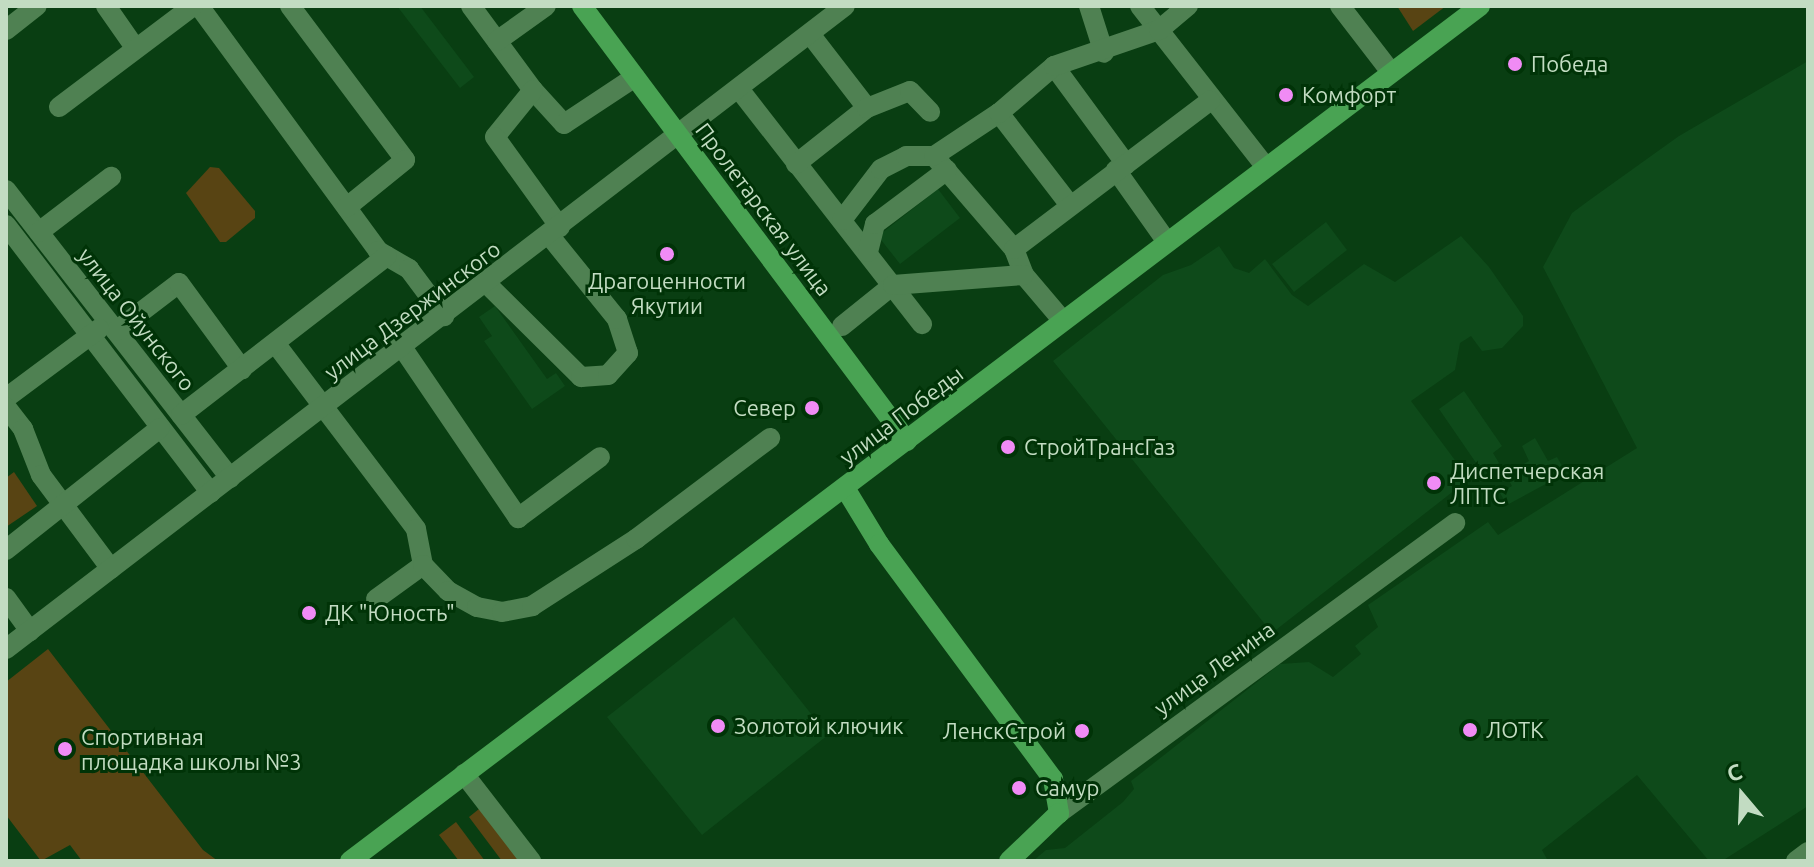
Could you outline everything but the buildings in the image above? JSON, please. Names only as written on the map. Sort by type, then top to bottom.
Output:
[{"type":"main road","name":"Пролетарская улица","points":[[582,6],[907,441]]},
{"type":"main road","name":"улица Победы","points":[[350,861],[907,441],[1390,71],[1480,6]]},
{"type":"main road","points":[[845,488],[879,544],[1045,765],[1059,813]]},
{"type":"main road","name":"улица Ленина","points":[[1009,861],[1059,813]]},
{"type":"street","points":[[6,30],[37,6]]},
{"type":"street","points":[[106,6],[136,49]]},
{"type":"street","points":[[59,107],[196,6],[347,207],[387,256],[409,269],[444,316]]},
{"type":"street","points":[[290,6],[405,160],[347,207]]},
{"type":"street","points":[[471,6],[533,90],[564,124],[635,77]]},
{"type":"street","points":[[497,41],[546,6]]},
{"type":"street","name":"улица Дзержинского","points":[[6,649],[845,6]]},
{"type":"street","points":[[1089,6],[1104,53]]},
{"type":"street","points":[[1140,6],[1210,101],[1265,166]]},
{"type":"street","points":[[868,252],[875,224],[940,163],[1054,66],[1104,53],[1159,30],[1188,6]]},
{"type":"street","points":[[1340,6],[1390,71]]},
{"type":"street","points":[[810,34],[867,108]]},
{"type":"street","points":[[1054,66],[1167,242]]},
{"type":"street","points":[[739,89],[922,324]]},
{"type":"street","points":[[486,283],[581,377],[608,375],[628,353],[617,319],[554,231],[495,137],[533,90]]},
{"type":"street","points":[[796,164],[867,108],[910,91],[930,112]]},
{"type":"street","points":[[1014,249],[1069,204],[1210,101]]},
{"type":"street","points":[[999,113],[1069,204]]},
{"type":"street","points":[[842,220],[881,169],[906,156],[940,163],[1014,249],[1024,275],[1063,321]]},
{"type":"street","points":[[39,232],[111,177]]},
{"type":"street","name":"улица Ойунского","points":[[6,190],[230,478]]},
{"type":"street","points":[[6,225],[211,493]]},
{"type":"street","points":[[181,415],[387,256]]},
{"type":"street","points":[[842,326],[893,285],[1024,275]]},
{"type":"street","points":[[6,398],[91,336],[179,283],[242,369]]},
{"type":"street","points":[[275,343],[416,529],[423,565],[448,591],[477,607],[502,612],[532,606],[636,539],[770,438]]},
{"type":"street","points":[[402,347],[518,518],[600,457]]},
{"type":"street","points":[[6,407],[23,429],[41,475],[111,569]]},
{"type":"street","points":[[7,548],[65,507],[160,428]]},
{"type":"street","name":"улица Ленина","points":[[1059,813],[1455,523]]},
{"type":"street","points":[[376,599],[423,565]]},
{"type":"street","points":[[6,598],[30,631]]},
{"type":"street","points":[[464,774],[531,861]]},
{"type":"street","points":[[1796,861],[1808,852]]},
{"type":"shaded area","points":[[397,6],[420,6],[474,77],[460,88]]},
{"type":"shaded area","points":[[1397,6],[1446,6],[1413,31]]},
{"type":"shaded area","points":[[1808,61],[1808,806],[1722,861],[1709,861],[1637,775],[1542,850],[1548,861],[1033,861],[1046,850],[1065,848],[1123,802],[1134,789],[1131,781],[1280,664],[1309,662],[1333,677],[1361,654],[1355,646],[1378,627],[1368,605],[1488,522],[1498,535],[1637,448],[1543,267],[1572,213],[1679,136]]},
{"type":"shaded area","points":[[210,167],[219,168],[255,211],[255,218],[226,242],[220,242],[186,193]]},
{"type":"shaded area","points":[[938,189],[960,218],[900,264],[878,236]]},
{"type":"shaded area","points":[[1326,222],[1347,250],[1294,292],[1272,264]]},
{"type":"shaded area","points":[[1461,236],[1489,267],[1523,316],[1523,326],[1502,348],[1482,351],[1471,336],[1460,343],[1455,370],[1411,401],[1469,479],[1272,633],[1053,361],[1163,275],[1191,265],[1219,246],[1234,268],[1249,273],[1265,259],[1292,295],[1308,306],[1364,264],[1395,282]]},
{"type":"shaded area","points":[[495,306],[547,379],[556,373],[565,386],[532,409],[484,341],[492,336],[479,317]]},
{"type":"shaded area","points":[[1464,391],[1502,446],[1493,453],[1499,463],[1483,473],[1439,409]]},
{"type":"shaded area","points":[[1535,438],[1548,461],[1557,457],[1566,473],[1507,505],[1500,493],[1512,486],[1505,474],[1529,461],[1522,446]]},
{"type":"shaded area","points":[[14,472],[37,506],[6,527],[6,478]]},
{"type":"shaded area","name":"Золотой ключик","points":[[734,617],[828,735],[702,835],[607,717]]},
{"type":"shaded area","name":"Спортивная площадка школы №3","points":[[48,649],[203,850],[218,861],[82,861],[70,845],[41,861],[6,815],[6,682]]},
{"type":"shaded area","points":[[484,805],[525,861],[502,861],[469,817]]},
{"type":"shaded area","points":[[456,822],[485,861],[459,861],[439,835]]},
{"type":"place","name":"Победа","points":[[1515,64]]},
{"type":"place","name":"Комфорт","points":[[1286,95]]},
{"type":"place","name":"Драгоценности Якутии","points":[[667,254]]},
{"type":"place","name":"Север","points":[[812,408]]},
{"type":"place","name":"СтройТрансГаз","points":[[1008,447]]},
{"type":"place","name":"Диспетчерская ЛПТС","points":[[1434,483]]},
{"type":"place","name":"ДК \"Юность\"","points":[[309,613]]},
{"type":"place","name":"Золотой ключик","points":[[718,726]]},
{"type":"place","name":"ЛОТК","points":[[1470,730]]},
{"type":"place","name":"ЛенскСтрой","points":[[1082,731]]},
{"type":"place","name":"Спортивная площадка школы №3","points":[[65,749]]},
{"type":"place","name":"Самур","points":[[1019,788]]}]
